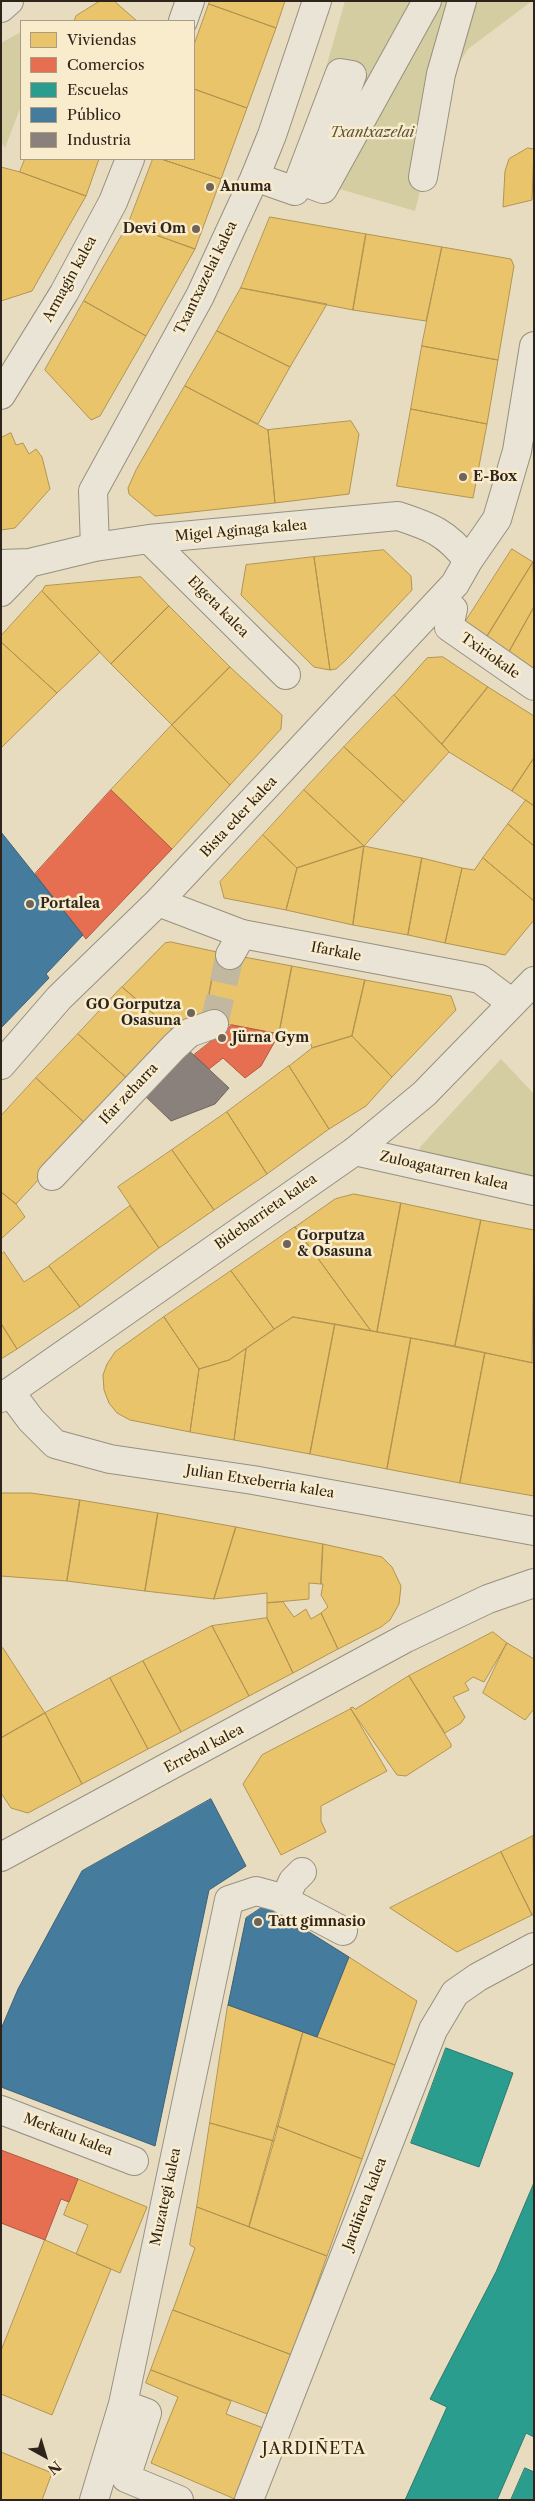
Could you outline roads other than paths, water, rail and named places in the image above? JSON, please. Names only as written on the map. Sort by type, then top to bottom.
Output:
[{"type":"street","points":[[1,8],[9,1]]},
{"type":"street","points":[[184,20],[190,1]]},
{"type":"street","name":"Txantxazelai kalea","points":[[94,547],[93,491],[200,296],[255,176],[272,135],[317,1]]},
{"type":"street","points":[[255,176],[295,191],[340,72],[352,75],[312,185],[323,190],[427,1]]},
{"type":"street","points":[[423,177],[441,74],[462,1]]},
{"type":"street","name":"Armagin kalea","points":[[1,395],[64,293],[112,202],[130,160]]},
{"type":"street","name":"Bista eder kalea","points":[[1,1066],[59,998],[158,902],[455,584],[468,561],[497,519],[518,451],[534,346]]},
{"type":"street","name":"Migel Aginaga kalea","points":[[1,564],[29,563],[94,547],[150,540],[398,516],[427,526],[456,544],[468,561]]},
{"type":"street","name":"Elgeta kalea","points":[[150,540],[286,675]]},
{"type":"street","points":[[1,592],[29,563]]},
{"type":"street","name":"Txiriokale","points":[[442,600],[453,609],[449,627],[534,686]]},
{"type":"street","name":"Ifarkale","points":[[158,902],[236,944],[480,979],[512,1003]]},
{"type":"street","name":"Bidebarrieta kalea","points":[[6,1395],[355,1150],[424,1094],[534,981]]},
{"type":"street","name":"Ifar zeharra","points":[[52,1176],[174,1047],[189,1033],[214,1024]]},
{"type":"street","name":"Zuloagatarren kalea","points":[[355,1150],[534,1191]]},
{"type":"street","name":"Julian Etxeberria kalea","points":[[6,1395],[55,1444],[110,1459],[254,1480],[534,1530]]},
{"type":"street","name":"Errebal kalea","points":[[1,1857],[406,1638],[488,1599],[534,1583]]},
{"type":"street","points":[[284,1900],[293,1882],[302,1872]]},
{"type":"street","name":"Muzategi kalea","points":[[123,2404],[229,1900],[256,1891],[284,1900],[343,1931]]},
{"type":"street","name":"Jardiñeta kalea","points":[[249,2500],[433,2030],[455,1993],[478,1977],[532,1948]]},
{"type":"street","name":"Merkatu kalea","points":[[1,2110],[134,2161]]},
{"type":"street","points":[[94,2500],[123,2404],[147,2413],[126,2478],[179,2500]]},
{"type":"tunnel","points":[[214,1024],[230,955]]},
{"type":"place","name":"Anuma","points":[[210,187]]},
{"type":"place","name":"Devi Om","points":[[196,229]]},
{"type":"place","name":"E-Box","points":[[463,477]]},
{"type":"place","name":"Portalea","points":[[30,904]]},
{"type":"place","name":"GO Gorputza Osasuna","points":[[191,1013]]},
{"type":"place","name":"Jürna Gym","points":[[222,1038]]},
{"type":"place","name":"Gorputza & Osasuna","points":[[287,1244]]},
{"type":"place","name":"Tatt gimnasio","points":[[258,1922]]},
{"type":"district","name":"JARDIÑETA","points":[[314,2449]]},
{"type":"park label","name":"Txantxazelai","points":[[372,133]]}]
